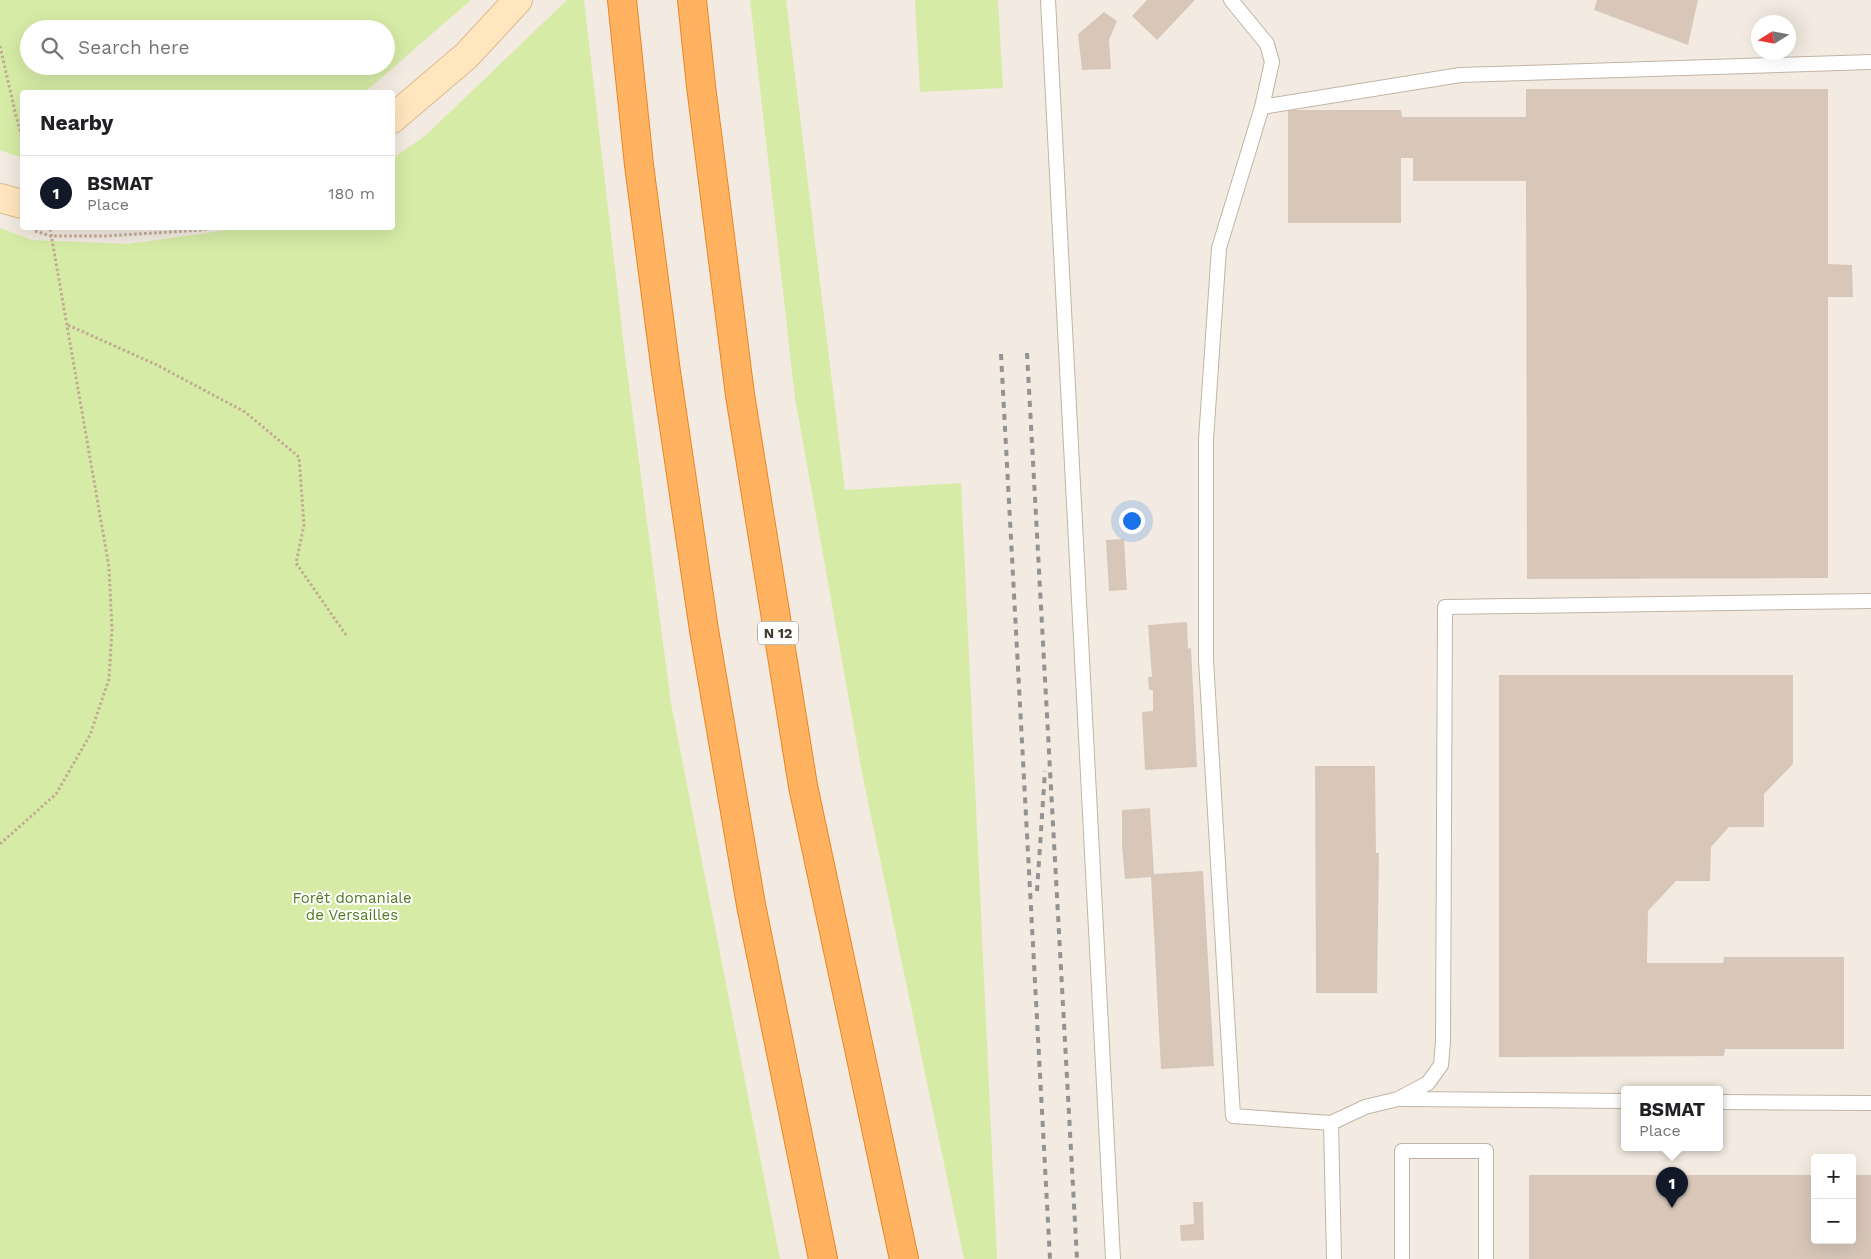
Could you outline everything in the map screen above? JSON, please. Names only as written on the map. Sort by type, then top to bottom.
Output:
[{"type":"highway","name":"N 12","points":[[692,0],[740,395],[803,786],[904,1259]]},
{"type":"highway","points":[[622,4],[639,165],[662,342],[704,630],[751,905],[823,1259]]},
{"type":"street","points":[[395,116],[466,56],[518,0]]},
{"type":"street","points":[[0,198],[20,203]]},
{"type":"lane","points":[[1048,0],[1113,1259]]},
{"type":"lane","points":[[1231,0],[1267,44],[1272,62],[1262,107],[1219,248],[1206,440],[1206,660],[1233,1116],[1331,1123],[1365,1108],[1398,1099],[1428,1083],[1441,1065],[1444,1042],[1445,607],[1871,601]]},
{"type":"lane","points":[[1262,107],[1460,74],[1871,62]]},
{"type":"lane","points":[[1398,1099],[1621,1101]]},
{"type":"lane","points":[[1723,1102],[1871,1103]]},
{"type":"lane","points":[[1331,1123],[1334,1259]]},
{"type":"lane","points":[[1402,1259],[1402,1151],[1486,1150],[1486,1259]]},
{"type":"path","points":[[0,46],[20,130]]},
{"type":"path","points":[[0,844],[56,794],[90,735],[109,679],[112,630],[109,568],[50,230]]},
{"type":"path","points":[[51,236],[106,236],[198,230]]},
{"type":"path","points":[[67,324],[157,365],[245,412],[299,457],[304,525],[296,563],[346,635]]},
{"type":"green space","points":[[0,0],[471,0],[395,66],[395,20],[20,20],[20,75],[385,75],[367,90],[20,90],[20,157],[0,150]]},
{"type":"green space","name":"Forêt domaniale de Versailles","points":[[567,0],[584,0],[625,355],[671,703],[780,1259],[0,1259],[0,228],[32,240],[128,244],[229,230],[395,230],[395,157],[425,136]]},
{"type":"green space","points":[[750,0],[786,0],[845,490],[961,483],[997,1259],[964,1259],[862,773],[795,398]]},
{"type":"green space","points":[[915,0],[998,0],[1003,88],[920,92]]},
{"type":"building","points":[[1147,0],[1195,0],[1157,40],[1132,16]]},
{"type":"building","points":[[1597,0],[1698,0],[1688,45],[1594,10]]},
{"type":"building","points":[[1104,12],[1117,21],[1109,40],[1111,69],[1082,70],[1078,34]]},
{"type":"building","points":[[1526,89],[1828,89],[1828,264],[1852,265],[1853,297],[1828,297],[1828,578],[1527,579],[1526,181],[1413,181],[1413,158],[1401,158],[1401,223],[1288,223],[1288,110],[1401,110],[1402,117],[1526,117]]},
{"type":"building","points":[[1124,539],[1127,590],[1109,591],[1106,540]]},
{"type":"building","points":[[1187,622],[1188,649],[1191,648],[1197,767],[1145,770],[1142,712],[1153,711],[1153,690],[1149,690],[1148,677],[1152,677],[1148,625]]},
{"type":"building","points":[[1499,675],[1793,675],[1793,764],[1764,794],[1764,827],[1729,827],[1711,847],[1710,881],[1676,881],[1648,911],[1647,963],[1723,963],[1724,957],[1844,957],[1844,1049],[1725,1049],[1724,1056],[1499,1057]]},
{"type":"building","points":[[1315,766],[1375,766],[1376,853],[1379,853],[1377,993],[1316,993]]},
{"type":"building","points":[[1150,808],[1154,874],[1203,871],[1214,1066],[1161,1069],[1151,877],[1125,879],[1122,846],[1122,810]]},
{"type":"building","points":[[1529,1175],[1811,1175],[1811,1244],[1856,1244],[1856,1175],[1871,1175],[1871,1259],[1529,1259]]},
{"type":"building","points":[[1193,1202],[1203,1202],[1204,1240],[1181,1241],[1180,1225],[1194,1224]]},
{"type":"railway","points":[[1027,353],[1077,1259]]},
{"type":"railway","points":[[1001,354],[1050,1259]]},
{"type":"railway","points":[[1037,891],[1045,771]]},
{"type":"place","name":"BSMAT","points":[[1672,1208]]}]
